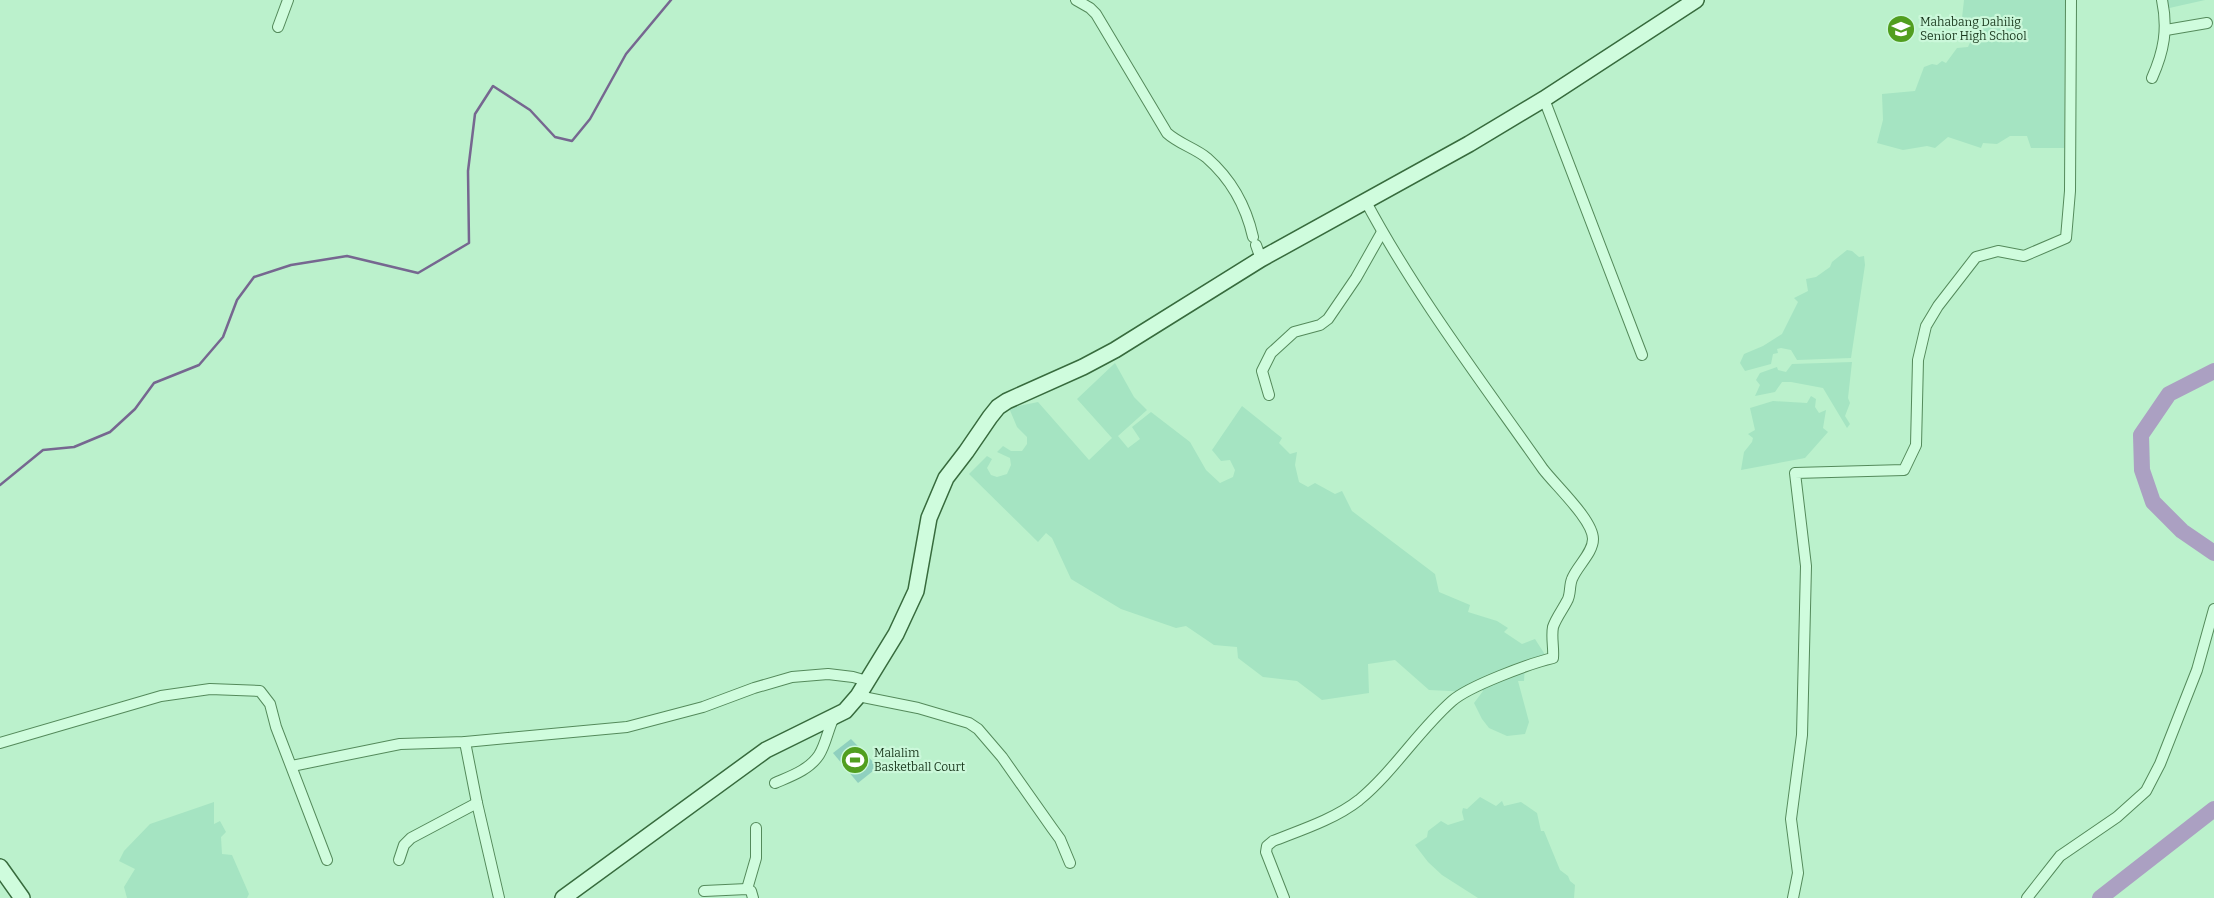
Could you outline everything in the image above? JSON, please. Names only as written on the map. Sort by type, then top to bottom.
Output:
[{"type":"street","points":[[278,27],[288,0]]},
{"type":"street","points":[[1076,0],[1096,14],[1168,133],[1177,142],[1206,157],[1236,192],[1246,210],[1256,247]]},
{"type":"street","points":[[563,898],[766,750],[803,730],[845,711],[858,696],[899,628],[916,591],[929,518],[940,489],[998,407],[1083,368],[1124,345],[1256,247],[1365,200],[1441,160],[1544,99],[1696,0]]},
{"type":"street","points":[[1793,898],[1798,873],[1791,819],[1802,735],[1806,566],[1795,473],[1904,470],[1916,445],[1918,360],[1926,326],[1938,306],[1976,257],[1998,251],[2024,256],[2066,238],[2070,190],[2070,0]]},
{"type":"street","points":[[2152,78],[2161,56],[2166,30],[2162,0]]},
{"type":"street","points":[[2166,30],[2208,23]]},
{"type":"street","points":[[1544,99],[1642,355]]},
{"type":"street","points":[[1284,898],[1266,852],[1267,846],[1273,841],[1324,820],[1357,802],[1382,779],[1436,718],[1460,695],[1536,662],[1553,658],[1553,626],[1558,619],[1561,609],[1568,600],[1572,579],[1591,547],[1593,540],[1587,519],[1571,503],[1545,471],[1445,328],[1382,232],[1365,200]]},
{"type":"street","points":[[1269,395],[1262,371],[1271,353],[1294,332],[1320,325],[1328,319],[1356,278],[1382,232]]},
{"type":"street","points":[[2026,898],[2060,856],[2117,817],[2146,791],[2163,757],[2197,670],[2214,609]]},
{"type":"street","points":[[292,766],[400,744],[465,742],[627,727],[703,707],[760,686],[792,677],[828,674],[867,681]]},
{"type":"street","points":[[0,743],[161,696],[210,689],[256,690],[263,693],[270,704],[276,727],[326,860]]},
{"type":"street","points":[[858,696],[918,708],[969,723],[978,729],[1002,757],[1060,839],[1070,863]]},
{"type":"street","points":[[775,783],[811,765],[819,755],[834,717]]},
{"type":"street","points":[[465,742],[476,803],[499,898]]},
{"type":"street","points":[[399,860],[404,845],[411,838],[476,803]]},
{"type":"street","points":[[704,891],[750,894],[756,858],[756,828]]},
{"type":"street","points":[[0,866],[22,898]]},
{"type":"green space","points":[[1964,0],[2065,0],[2064,148],[2031,148],[2027,136],[2010,136],[1997,144],[1983,143],[1981,148],[1948,137],[1935,148],[1927,146],[1903,150],[1877,143],[1883,120],[1882,94],[1915,91],[1924,67],[1932,64],[1937,65],[1942,61],[1946,63],[1957,48],[1968,47],[1977,27],[1962,18]]},
{"type":"green space","points":[[2163,0],[2205,0],[2165,9]]},
{"type":"green space","points":[[1847,250],[1852,251],[1859,257],[1864,256],[1865,265],[1851,358],[1797,360],[1791,350],[1781,348],[1777,349],[1778,353],[1773,354],[1771,364],[1745,371],[1740,363],[1744,354],[1763,346],[1782,334],[1798,302],[1794,298],[1808,291],[1806,279],[1816,277],[1830,267],[1832,262]]},
{"type":"green space","points":[[1852,362],[1848,398],[1850,403],[1845,416],[1850,424],[1847,428],[1823,388],[1782,382],[1775,392],[1755,396],[1760,385],[1756,380],[1760,373],[1777,367],[1778,370],[1786,372],[1792,364]]},
{"type":"green space","points":[[1115,363],[1134,397],[1147,410],[1118,436],[1128,448],[1140,439],[1132,427],[1151,412],[1190,442],[1206,470],[1220,483],[1233,477],[1235,470],[1230,460],[1221,461],[1212,450],[1242,406],[1282,438],[1279,443],[1290,454],[1297,452],[1295,465],[1299,482],[1308,487],[1315,483],[1335,494],[1342,491],[1352,511],[1435,574],[1439,592],[1470,605],[1468,612],[1497,621],[1508,628],[1504,632],[1522,644],[1535,639],[1551,664],[1525,666],[1524,681],[1518,681],[1529,722],[1525,734],[1507,736],[1489,728],[1474,703],[1483,691],[1480,688],[1470,692],[1429,690],[1395,660],[1368,664],[1369,693],[1322,700],[1297,681],[1263,677],[1238,658],[1237,647],[1214,645],[1186,626],[1176,628],[1121,609],[1071,579],[1052,538],[1046,533],[1038,542],[969,474],[987,456],[992,459],[987,468],[991,475],[997,477],[1007,474],[1011,465],[1010,458],[997,452],[1003,446],[1011,451],[1022,451],[1027,444],[1027,437],[1017,427],[1009,408],[1038,402],[1089,460],[1112,438],[1077,399]]},
{"type":"green space","points":[[1811,396],[1816,399],[1815,407],[1819,413],[1826,410],[1823,428],[1828,432],[1805,458],[1741,470],[1744,452],[1753,438],[1748,434],[1755,430],[1750,408],[1773,401],[1807,403]]},
{"type":"green space","points":[[1480,797],[1496,806],[1502,801],[1504,806],[1521,802],[1537,813],[1541,831],[1544,831],[1560,870],[1575,885],[1574,898],[1478,898],[1442,875],[1428,862],[1415,845],[1427,837],[1428,831],[1441,821],[1448,825],[1464,820],[1463,808],[1467,809]]},
{"type":"green space","points":[[214,802],[214,824],[220,821],[226,832],[221,837],[222,854],[232,855],[249,894],[247,898],[127,898],[124,887],[135,869],[119,861],[124,851],[150,824]]},
{"type":"shaded area","name":"Malalim Basketball Court","points":[[851,739],[878,767],[858,783],[833,753]]},
{"type":"waterway","points":[[0,485],[43,450],[74,447],[110,432],[135,409],[154,383],[199,365],[223,337],[237,300],[254,277],[291,265],[347,256],[418,273],[469,243],[468,171],[475,114],[493,86],[530,110],[555,137],[572,141],[590,119],[626,54],[671,0]]},
{"type":"waterway","points":[[2214,371],[2169,394],[2141,435],[2142,470],[2153,502],[2182,531],[2214,553]]},
{"type":"waterway","points":[[2100,898],[2214,809]]},
{"type":"place","name":"Mahabang Dahilig Senior High School","points":[[1901,29]]},
{"type":"place","name":"Malalim Basketball Court","points":[[855,760]]}]
